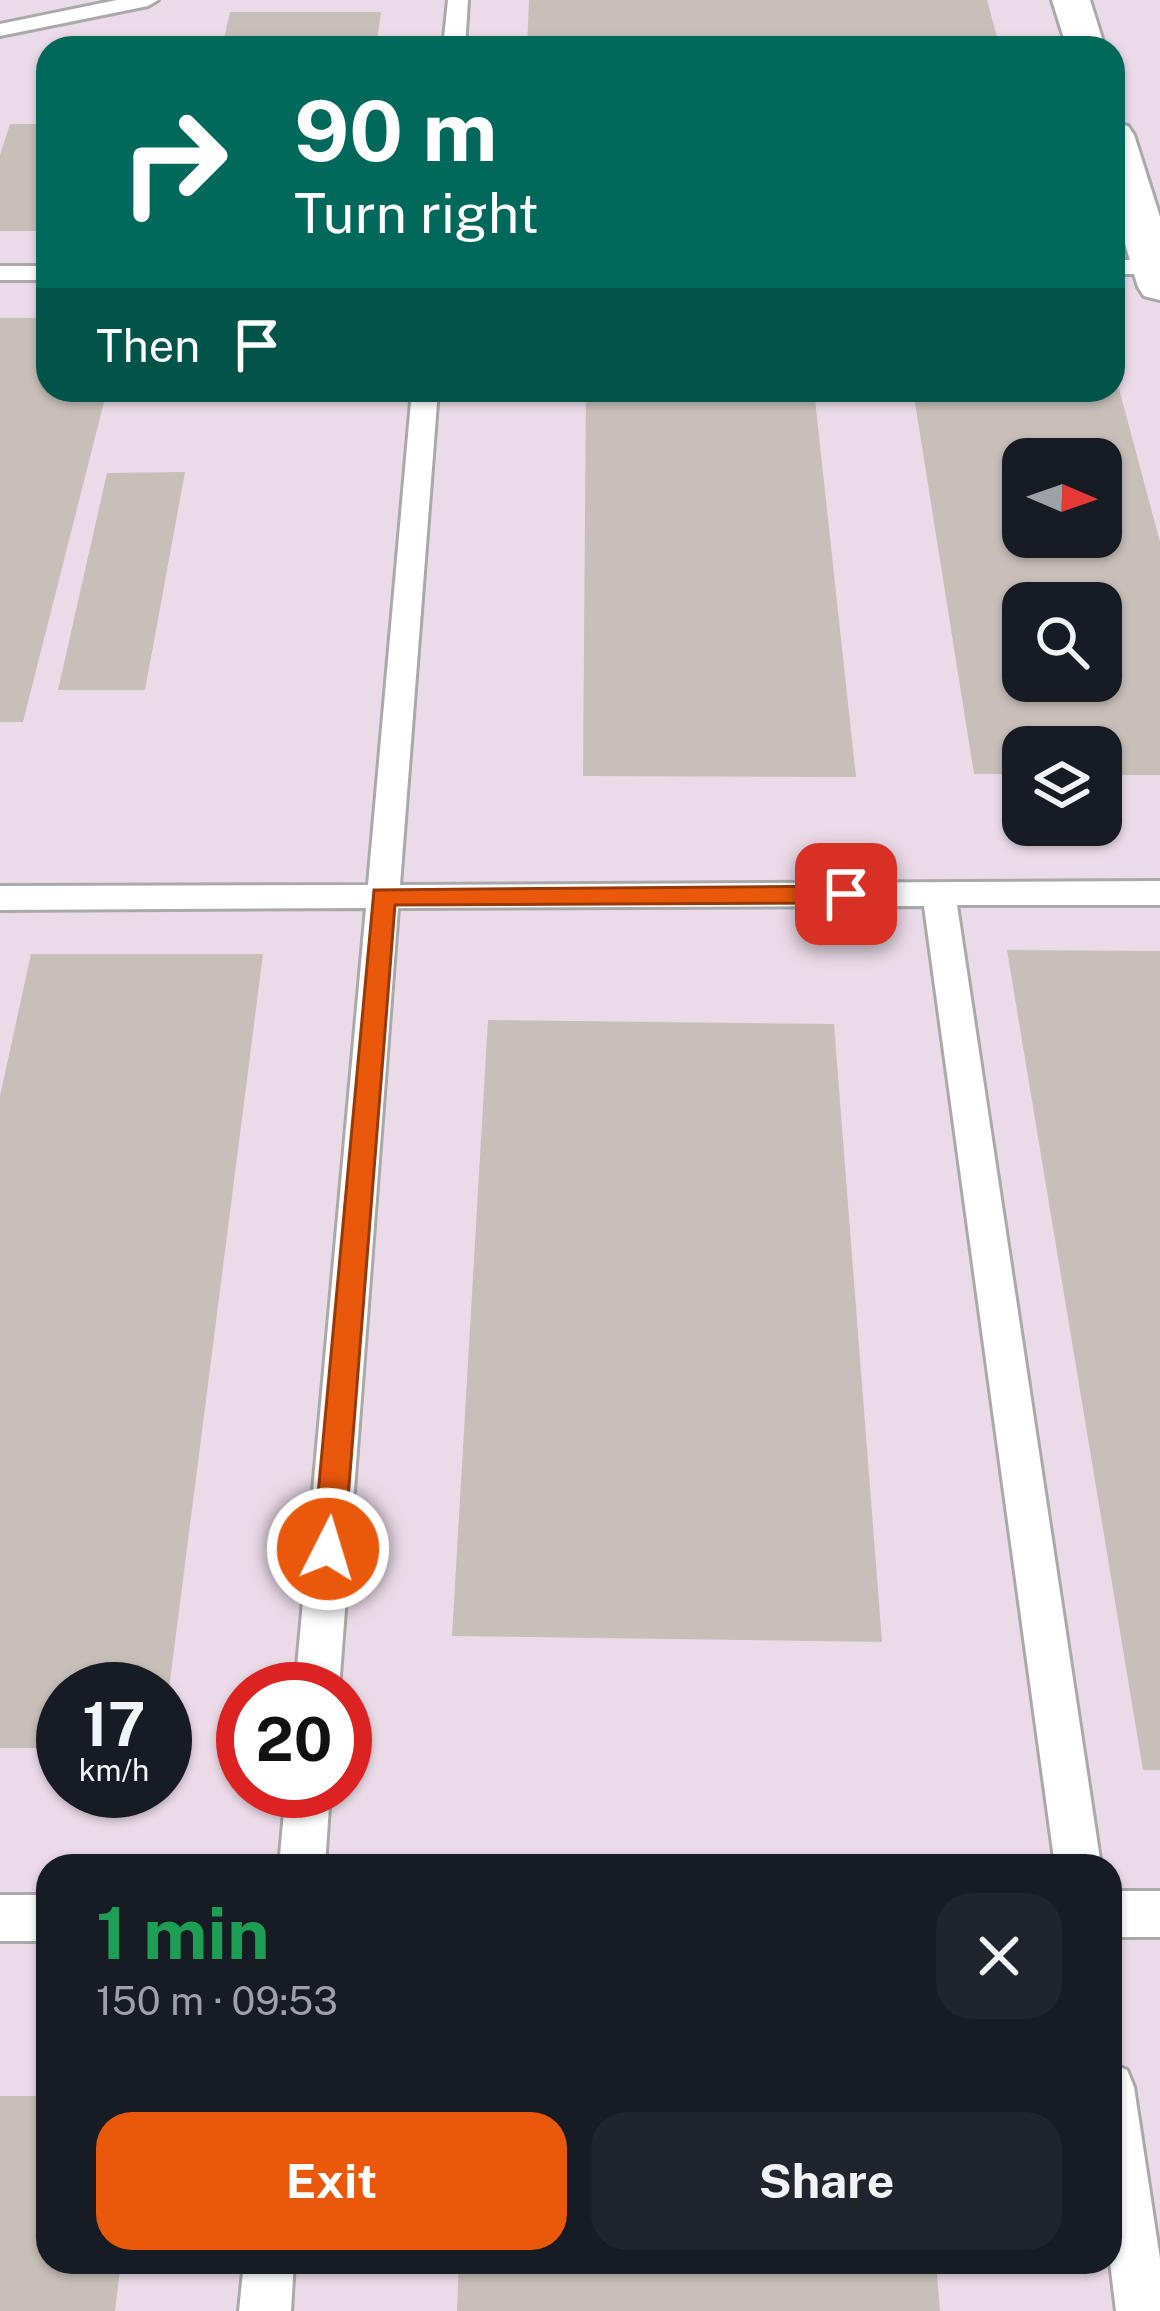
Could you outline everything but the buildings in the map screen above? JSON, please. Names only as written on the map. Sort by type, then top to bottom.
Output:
[{"type":"street","points":[[1071,0],[1082,36]]},
{"type":"street","points":[[1125,183],[1147,272]]},
{"type":"lane","points":[[0,29],[148,0]]},
{"type":"lane","points":[[455,36],[458,0]]},
{"type":"lane","points":[[0,273],[36,273]]},
{"type":"lane","points":[[318,1662],[424,402]]},
{"type":"lane","points":[[0,898],[1160,893]]},
{"type":"lane","points":[[939,894],[1076,1854]]},
{"type":"lane","points":[[303,1854],[306,1818]]},
{"type":"lane","points":[[1122,1914],[1160,1914]]},
{"type":"lane","points":[[0,1918],[36,1918]]},
{"type":"lane","points":[[1122,2170],[1142,2311]]},
{"type":"lane","points":[[265,2311],[267,2274]]},
{"type":"shaded area","points":[[0,0],[1160,0],[1160,2311],[0,2311]]},
{"type":"route","points":[[328,1549],[383,896],[846,894]]}]
